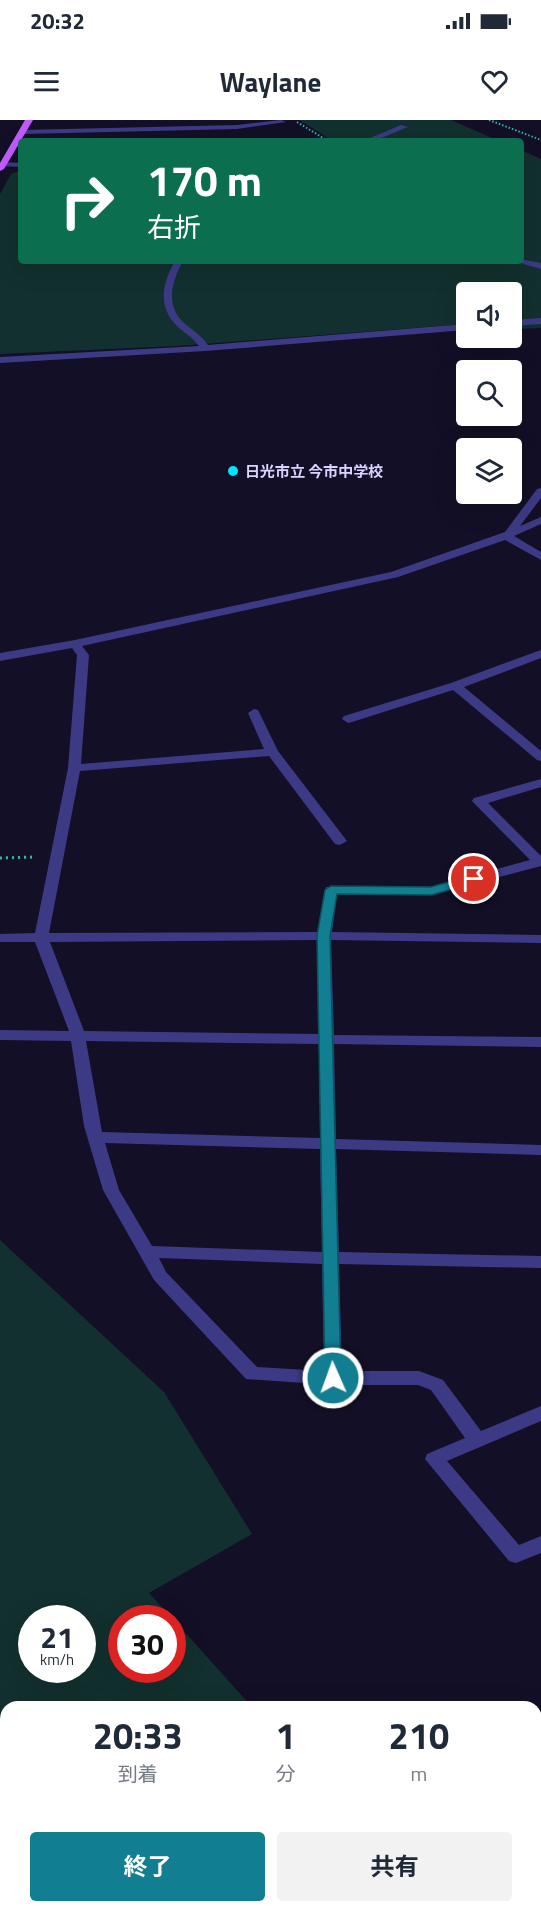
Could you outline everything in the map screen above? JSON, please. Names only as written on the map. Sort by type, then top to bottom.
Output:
[{"type":"main road","points":[[19,138],[29,120]]},
{"type":"main road","points":[[2,167],[18,140]]},
{"type":"street","points":[[23,132],[193,132],[282,122]]},
{"type":"street","points":[[375,138],[404,127]]},
{"type":"street","points":[[2,167],[18,165]]},
{"type":"street","points":[[524,262],[541,266]]},
{"type":"street","points":[[177,264],[169,277],[166,296],[178,322],[201,339],[206,348]]},
{"type":"street","points":[[522,322],[541,321]]},
{"type":"street","points":[[0,360],[206,348],[456,328]]},
{"type":"street","points":[[506,536],[541,491]]},
{"type":"street","points":[[0,657],[75,644],[394,575],[506,536],[541,520]]},
{"type":"street","points":[[506,536],[541,557]]},
{"type":"street","points":[[75,644],[83,655],[74,768],[42,938],[78,1036],[95,1137],[111,1190],[160,1276],[252,1374],[333,1378],[419,1378],[437,1384],[477,1440]]},
{"type":"street","points":[[348,719],[455,686],[541,654]]},
{"type":"street","points":[[455,686],[541,757]]},
{"type":"street","points":[[254,713],[272,752],[340,841]]},
{"type":"street","points":[[74,768],[272,752]]},
{"type":"street","points":[[333,1378],[324,936],[331,890],[431,891],[539,862],[479,801],[541,783]]},
{"type":"street","points":[[0,938],[324,936],[541,939]]},
{"type":"street","points":[[0,1035],[541,1042]]},
{"type":"street","points":[[95,1137],[541,1150]]},
{"type":"street","points":[[146,1252],[541,1262]]},
{"type":"street","points":[[541,1413],[434,1459],[516,1555],[541,1544]]},
{"type":"path","points":[[293,120],[323,138]]},
{"type":"path","points":[[489,120],[541,140]]},
{"type":"path","points":[[0,858],[57,856]]},
{"type":"green space","points":[[299,120],[451,120],[492,138],[328,138]]},
{"type":"green space","points":[[524,151],[541,159],[541,328],[522,329],[522,282],[456,282],[456,325],[177,346],[0,354],[0,194],[11,174],[18,171],[18,264],[524,264]]},
{"type":"green space","points":[[0,1240],[164,1392],[252,1534],[149,1593],[160,1605],[108,1605],[108,1683],[186,1683],[186,1633],[247,1701],[0,1701]]},
{"type":"place","name":"日光市立 今市中学校","points":[[233,471]]},
{"type":"route","points":[[333,1378],[324,936],[331,890],[431,891],[474,879]]}]
